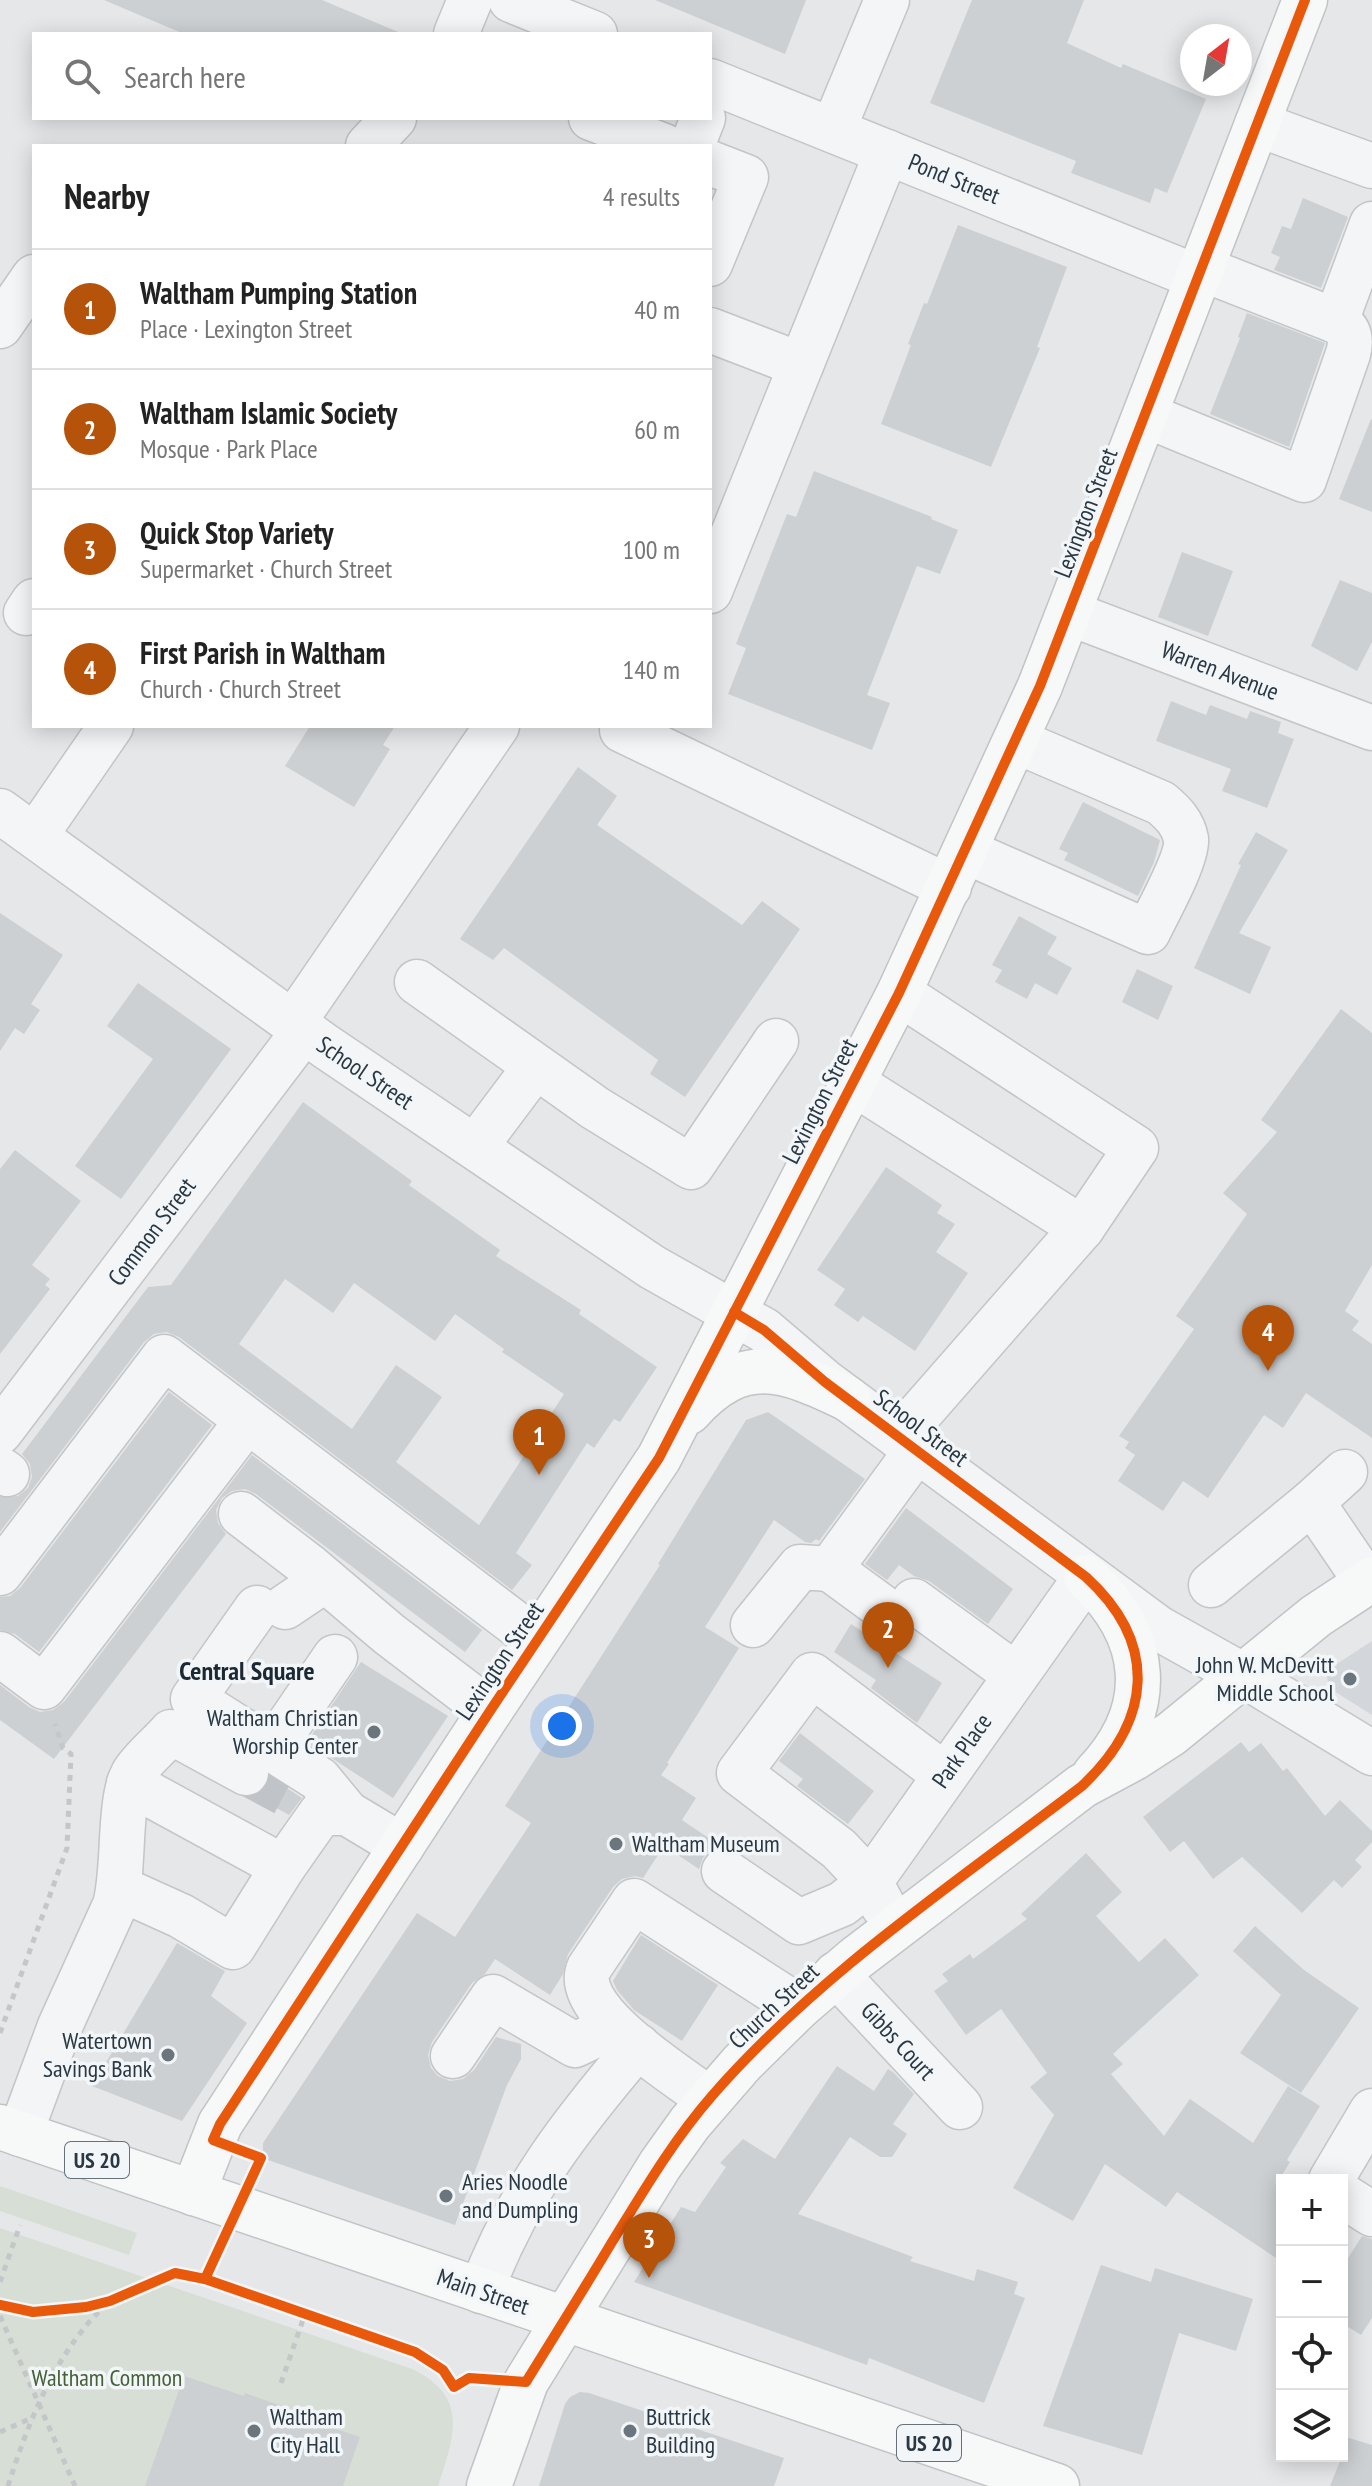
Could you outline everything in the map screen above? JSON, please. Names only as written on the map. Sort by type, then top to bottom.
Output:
[{"type":"main road","name":"Lexington Street","points":[[193,2193],[220,2124],[490,1711],[643,1484],[674,1432],[899,993],[1016,741],[1069,613],[1305,0]]},
{"type":"main road","points":[[674,1432],[697,1403],[717,1386],[737,1374],[750,1371],[793,1376],[848,1399]]},
{"type":"main road","points":[[1082,1786],[1109,1758],[1125,1731],[1136,1704],[1138,1672],[1126,1626],[1107,1598],[1086,1577]]},
{"type":"main road","name":"Church Street","points":[[489,2486],[521,2391],[648,2184],[709,2099],[799,2007],[836,1974],[1082,1786],[1171,1734],[1316,1616],[1370,1581]]},
{"type":"main road","name":"Main Street","points":[[10,2131],[1057,2486]]},
{"type":"street","points":[[457,32],[470,0]]},
{"type":"street","points":[[511,0],[590,32]]},
{"type":"street","points":[[833,130],[887,0]]},
{"type":"street","name":"Pond Street","points":[[712,97],[833,130],[1199,272],[1336,321]]},
{"type":"street","points":[[370,144],[392,120]]},
{"type":"street","points":[[596,120],[653,144]]},
{"type":"street","points":[[693,144],[701,120]]},
{"type":"street","points":[[1257,124],[1372,166]]},
{"type":"street","points":[[712,586],[887,152]]},
{"type":"street","points":[[712,164],[746,177],[712,259]]},
{"type":"street","points":[[1145,415],[1304,480],[1350,347],[1349,333],[1336,321],[1372,224]]},
{"type":"street","points":[[0,326],[32,280]]},
{"type":"street","points":[[712,331],[801,365]]},
{"type":"street","name":"Warren Avenue","points":[[1069,613],[1372,728]]},
{"type":"street","points":[[35,836],[110,728]]},
{"type":"street","name":"Common Street","points":[[2,1458],[298,1027],[496,728]]},
{"type":"street","points":[[622,730],[957,869],[1148,932],[1183,858],[1185,837],[1173,812],[1161,803],[1016,741]]},
{"type":"street","name":"School Street","points":[[0,811],[298,1027],[652,1267],[764,1330],[848,1399],[1158,1628],[1372,1753]]},
{"type":"street","points":[[417,982],[535,1067],[691,1167],[776,1041]]},
{"type":"street","points":[[830,1569],[908,1443],[1082,1228],[1136,1148],[899,993]]},
{"type":"street","points":[[475,1147],[535,1067]]},
{"type":"street","points":[[853,1083],[1082,1228]]},
{"type":"street","points":[[0,1573],[164,1357],[537,1640]]},
{"type":"street","points":[[0,1654],[44,1687],[247,1421]]},
{"type":"street","points":[[1211,1585],[1345,1472]]},
{"type":"street","points":[[1312,1502],[1370,1581]]},
{"type":"street","points":[[241,1514],[490,1711]]},
{"type":"street","points":[[753,1625],[800,1567],[830,1569],[898,1604],[1016,1675]]},
{"type":"street","name":"Park Place","points":[[724,1871],[799,1922],[842,1904],[870,1882],[1086,1577]]},
{"type":"street","points":[[259,1761],[193,1699],[271,1607],[325,1580]]},
{"type":"street","points":[[259,1761],[335,1657]]},
{"type":"street","points":[[896,1928],[870,1882],[839,1849],[739,1773],[812,1675],[945,1775]]},
{"type":"street","points":[[10,2131],[110,1919],[119,1888],[129,1783],[141,1764],[171,1732],[319,1779],[324,1810],[283,1867],[233,1947],[181,1916],[119,1888]]},
{"type":"street","points":[[129,1783],[283,1867]]},
{"type":"street","points":[[324,1810],[402,1846]]},
{"type":"street","points":[[709,2099],[626,2036],[590,1995],[586,1975],[634,1901],[799,2007]]},
{"type":"street","name":"Gibbs Court","points":[[836,1974],[960,2107]]},
{"type":"street","points":[[453,2056],[493,1997],[575,2045],[626,2036]]},
{"type":"street","points":[[481,2291],[510,2221],[626,2036]]},
{"type":"street","points":[[1335,2174],[1372,2111]]},
{"type":"street","points":[[1348,2199],[1372,2214]]},
{"type":"path","points":[[0,2033],[67,1848],[71,1754],[63,1748]]},
{"type":"path","points":[[0,2282],[20,2225]]},
{"type":"path","points":[[0,2305],[33,2312],[86,2307],[110,2301],[175,2273]]},
{"type":"path","points":[[8,2486],[55,2371],[73,2341],[110,2301]]},
{"type":"path","points":[[281,2383],[305,2314]]},
{"type":"path","points":[[0,2316],[75,2486]]},
{"type":"path","points":[[0,2432],[35,2417]]},
{"type":"shaded area","name":"John W. McDevitt Middle School","points":[[1372,1641],[1372,1715],[1334,1691],[1326,1671]]},
{"type":"green space","points":[[0,2186],[137,2233],[129,2255],[0,2211]]},
{"type":"green space","name":"Waltham Common","points":[[0,2228],[412,2369],[443,2392],[450,2405],[452,2434],[438,2486],[0,2486]]},
{"type":"building","points":[[104,0],[322,0],[398,32],[179,32]]},
{"type":"building","points":[[655,0],[806,0],[785,54]]},
{"type":"building","points":[[972,0],[1084,0],[1067,43],[1121,68],[1123,64],[1180,88],[1180,96],[1206,99],[1167,193],[1155,188],[1150,203],[1071,173],[1076,161],[930,103]]},
{"type":"building","points":[[1303,198],[1348,217],[1321,288],[1274,270],[1280,257],[1271,253],[1282,226],[1291,229]]},
{"type":"building","points":[[958,225],[1067,267],[1037,347],[1040,348],[991,467],[881,424],[911,345],[908,344]]},
{"type":"building","points":[[1247,313],[1325,343],[1289,447],[1210,414]]},
{"type":"building","points":[[1372,420],[1372,512],[1339,499]]},
{"type":"building","points":[[814,471],[958,530],[940,574],[917,566],[867,695],[890,703],[872,750],[728,694],[746,648],[736,644],[787,514],[796,517]]},
{"type":"building","points":[[1182,552],[1233,571],[1208,636],[1158,617]]},
{"type":"building","points":[[1340,580],[1372,593],[1372,642],[1357,671],[1311,646]]},
{"type":"building","points":[[1171,701],[1206,715],[1210,705],[1247,719],[1250,711],[1281,722],[1278,733],[1294,739],[1267,808],[1222,791],[1231,769],[1156,741]]},
{"type":"building","points":[[309,728],[394,728],[383,745],[390,749],[354,807],[285,766]]},
{"type":"building","points":[[578,767],[617,796],[597,825],[742,925],[762,901],[800,929],[685,1097],[650,1074],[658,1060],[504,948],[493,960],[460,939]]},
{"type":"building","points":[[1083,802],[1160,840],[1154,862],[1138,896],[1064,860],[1068,853],[1059,849]]},
{"type":"building","points":[[1256,832],[1288,850],[1239,933],[1271,947],[1250,994],[1194,968],[1241,865],[1238,864]]},
{"type":"building","points":[[0,913],[63,955],[31,1004],[40,1010],[24,1034],[15,1028],[0,1051]]},
{"type":"building","points":[[1019,916],[1057,937],[1047,954],[1072,968],[1057,995],[1035,983],[1027,999],[995,982],[1002,970],[992,965]]},
{"type":"building","points":[[1137,969],[1173,986],[1158,1020],[1122,1002]]},
{"type":"building","points":[[138,983],[231,1049],[121,1199],[75,1166],[153,1059],[107,1026]]},
{"type":"building","points":[[1341,1009],[1372,1033],[1372,1265],[1345,1311],[1359,1321],[1352,1330],[1372,1344],[1372,1438],[1306,1393],[1283,1428],[1264,1415],[1208,1498],[1183,1481],[1163,1511],[1118,1481],[1135,1455],[1125,1448],[1129,1442],[1119,1436],[1194,1329],[1176,1316],[1247,1214],[1223,1193],[1277,1132],[1261,1120]]},
{"type":"building","points":[[303,1102],[412,1181],[409,1185],[500,1250],[496,1256],[581,1310],[579,1314],[657,1367],[620,1422],[614,1419],[594,1448],[587,1443],[516,1553],[532,1565],[512,1590],[179,1337],[166,1332],[154,1334],[144,1342],[0,1532],[0,1497],[18,1496],[28,1488],[32,1477],[30,1464],[22,1454],[148,1287],[171,1285]],"holes":[[[285,1279],[333,1313],[354,1283],[435,1341],[455,1314],[504,1349],[502,1352],[564,1394],[479,1525],[396,1462],[442,1397],[396,1365],[352,1429],[239,1344]]]},
{"type":"building","points":[[15,1150],[81,1201],[32,1265],[50,1279],[45,1285],[50,1289],[0,1354],[0,1169]]},
{"type":"building","points":[[886,1167],[942,1205],[937,1213],[955,1224],[936,1252],[968,1273],[915,1351],[863,1316],[858,1322],[834,1305],[845,1289],[817,1270]]},
{"type":"building","points":[[169,1392],[212,1425],[39,1652],[15,1634],[0,1630],[0,1597],[10,1596],[20,1588]]},
{"type":"building","points":[[768,1412],[865,1479],[819,1541],[805,1542],[774,1520],[705,1627],[739,1648],[661,1775],[696,1798],[682,1820],[716,1843],[703,1858],[699,1869],[664,1846],[643,1878],[622,1879],[613,1887],[568,1954],[563,1974],[550,1995],[495,1959],[485,1974],[472,1983],[432,2042],[428,2055],[431,2068],[438,2076],[450,2081],[463,2079],[474,2070],[496,2037],[521,2044],[521,2059],[507,2085],[455,2225],[268,2160],[263,2143],[417,1913],[455,1937],[531,1823],[505,1806],[660,1565],[746,1420]]},
{"type":"building","points":[[252,1455],[482,1630],[465,1652],[256,1494],[245,1489],[232,1491],[222,1498],[216,1510],[218,1523],[226,1534],[54,1759],[0,1720],[0,1685],[40,1712],[53,1710],[64,1702]]},
{"type":"building","points":[[906,1508],[1013,1589],[988,1624],[929,1581],[914,1576],[899,1565],[887,1580],[865,1564]]},
{"type":"building","points":[[851,1624],[942,1683],[917,1723],[871,1688],[876,1680],[834,1652]]},
{"type":"building","name":"Waltham Christian Worship Center","points":[[361,1662],[448,1716],[393,1798],[307,1742]]},
{"type":"building","points":[[800,1733],[874,1791],[848,1824],[797,1786],[803,1779],[779,1761]]},
{"type":"building","points":[[1241,1742],[1249,1752],[1261,1743],[1283,1771],[1287,1768],[1325,1816],[1340,1800],[1372,1831],[1372,1842],[1355,1860],[1362,1867],[1342,1888],[1334,1880],[1302,1913],[1242,1857],[1213,1879],[1184,1841],[1170,1852],[1143,1817]]},
{"type":"building","points":[[270,1777],[302,1798],[289,1815],[255,1796],[267,1786]]},
{"type":"building","points":[[1086,1853],[1122,1892],[1096,1916],[1139,1962],[1165,1938],[1199,1975],[1113,2054],[1123,2064],[1111,2074],[1164,2136],[1190,2099],[1253,2143],[1288,2086],[1320,2106],[1287,2160],[1290,2162],[1283,2174],[1276,2174],[1276,2258],[1177,2192],[1166,2207],[1105,2164],[1073,2221],[1013,2188],[1054,2115],[1030,2087],[1047,2073],[1001,2009],[966,2035],[934,1991],[948,1981],[942,1974],[970,1954],[973,1959],[1027,1919],[1021,1914]]},
{"type":"building","points":[[1255,1926],[1304,1970],[1359,2008],[1301,2093],[1240,2053],[1281,1995],[1233,1951]]},
{"type":"building","points":[[641,1935],[718,1985],[682,2041],[634,2010],[613,1981]]},
{"type":"building","name":"Watertown Savings Bank","points":[[177,1943],[225,1971],[211,1996],[247,2023],[182,2121],[92,2086]]},
{"type":"building","points":[[837,2066],[874,2091],[888,2069],[894,2073],[914,2094],[893,2124],[907,2134],[892,2157],[880,2157],[850,2137],[798,2214],[913,2257],[910,2261],[974,2281],[977,2269],[1018,2282],[1014,2294],[1025,2298],[984,2403],[869,2358],[867,2365],[634,2282],[681,2207],[695,2212],[726,2167],[720,2163],[743,2139],[775,2159]]},
{"type":"building","points":[[1362,2236],[1372,2239],[1372,2318],[1361,2335],[1348,2327],[1348,2258]]},
{"type":"building","points":[[1101,2265],[1151,2282],[1155,2268],[1253,2299],[1236,2351],[1179,2333],[1142,2455],[1043,2426]]},
{"type":"building","name":"Waltham City Hall","points":[[184,2376],[244,2396],[245,2393],[302,2413],[301,2417],[360,2437],[343,2486],[145,2486]]},
{"type":"building","name":"Buttrick Building","points":[[580,2392],[784,2458],[774,2486],[539,2486],[565,2404]]},
{"type":"building","points":[[1348,2438],[1372,2445],[1372,2486],[1330,2486],[1340,2462],[1348,2462]]},
{"type":"tunnel","points":[[246,1773],[304,1804]]},
{"type":"cycle path","points":[[205,2279],[261,2158],[213,2140],[220,2124],[659,1458],[899,993],[1040,686],[1305,0]]},
{"type":"cycle path","points":[[0,2305],[33,2312],[86,2307],[110,2301],[175,2273],[205,2279],[415,2352],[443,2370],[454,2387],[469,2378],[526,2382],[671,2149],[711,2097],[752,2053],[888,1932],[1082,1786],[1105,1761],[1122,1735],[1133,1709],[1138,1682],[1135,1655],[1126,1629],[1110,1603],[1086,1577],[825,1382],[764,1330],[734,1312]]},
{"type":"place","name":"First Parish in Waltham","points":[[1268,1371]]},
{"type":"place","name":"Waltham Pumping Station","points":[[539,1475]]},
{"type":"place","name":"Waltham Islamic Society","points":[[888,1668]]},
{"type":"place","name":"John W. McDevitt Middle School","points":[[1350,1679]]},
{"type":"place","name":"Waltham Christian Worship Center","points":[[374,1732]]},
{"type":"place","name":"Waltham Museum","points":[[616,1844]]},
{"type":"place","name":"Watertown Savings Bank","points":[[168,2055]]},
{"type":"place","name":"Aries Noodle and Dumpling","points":[[446,2196]]},
{"type":"place","name":"Quick Stop Variety","points":[[649,2278]]},
{"type":"place","name":"Waltham City Hall","points":[[254,2431]]},
{"type":"place","name":"Buttrick Building","points":[[630,2431]]},
{"type":"district","name":"Central Square","points":[[247,1671]]}]
